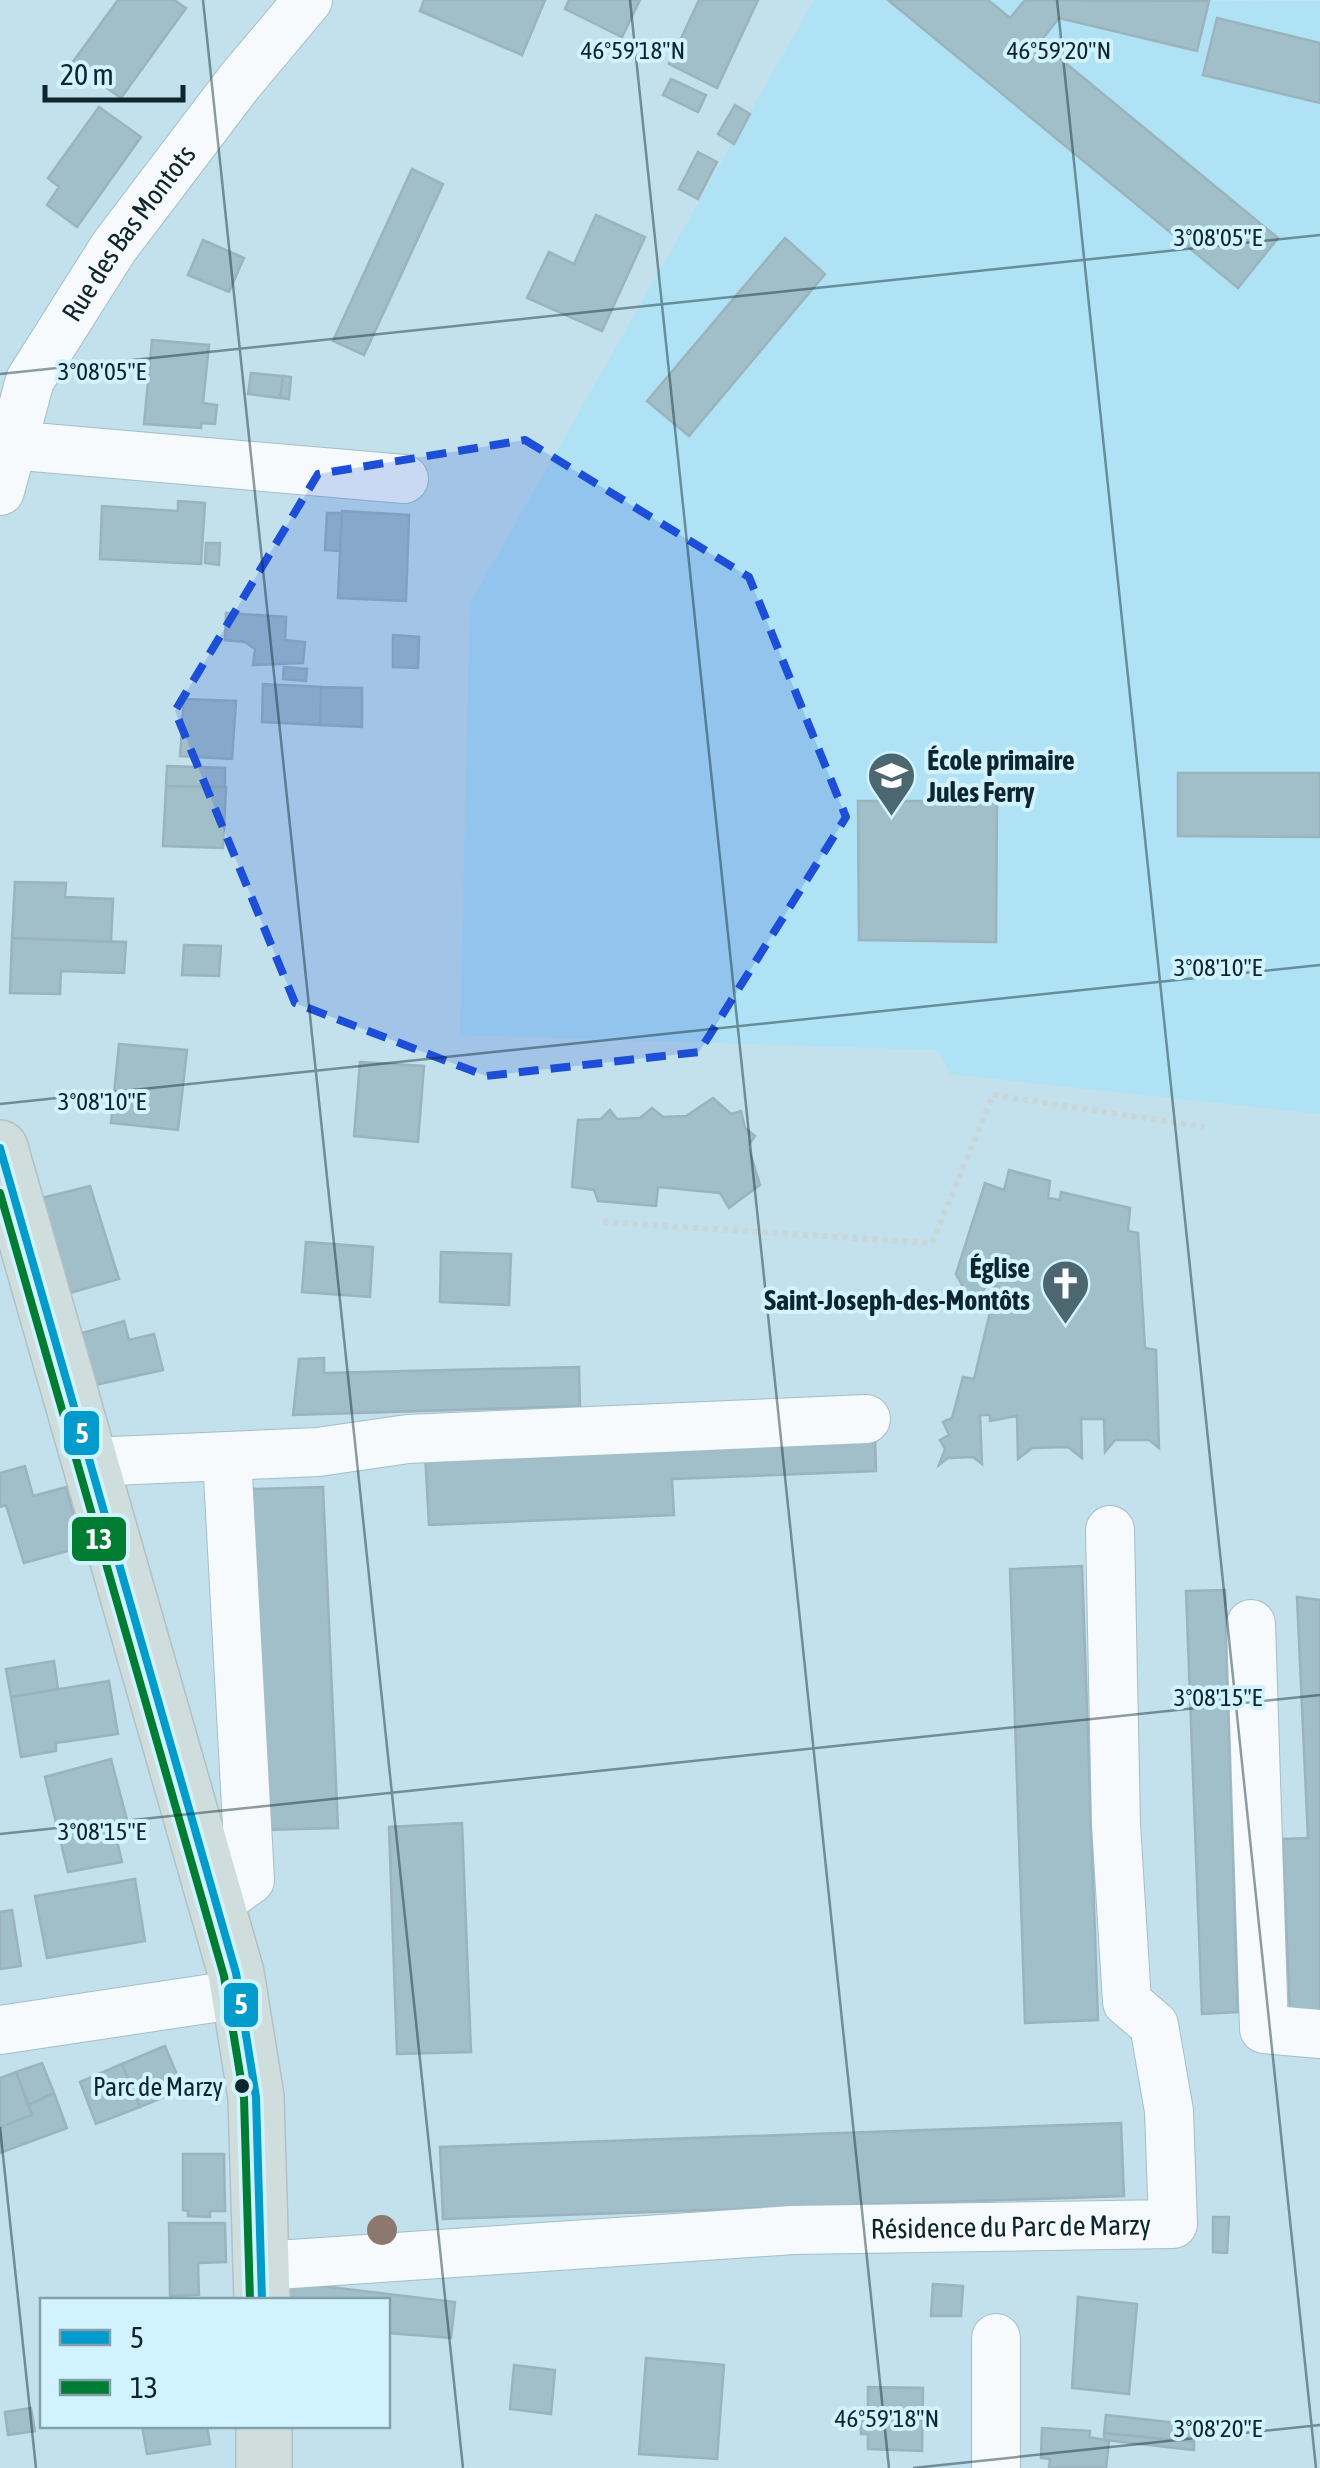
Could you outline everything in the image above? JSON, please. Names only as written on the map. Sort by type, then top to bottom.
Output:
[{"type":"main road","points":[[0,1148],[17,1272],[90,1462],[219,1902],[240,1994],[256,2096],[262,2283]]},
{"type":"main road","points":[[264,2428],[264,2468]]},
{"type":"street","name":"Rue des Bas Montots","points":[[0,490],[30,380],[114,247],[240,81],[308,0]]},
{"type":"street","points":[[10,445],[404,479]]},
{"type":"street","points":[[90,1462],[318,1452],[408,1439],[866,1419]]},
{"type":"street","points":[[219,1902],[250,1880],[227,1457]]},
{"type":"street","name":"Résidence du Parc de Marzy","points":[[262,2283],[793,2230],[1173,2224],[1169,2111],[1154,2025],[1128,2002],[1116,1824],[1110,1530]]},
{"type":"street","points":[[1250,1624],[1264,2029],[1320,2034]]},
{"type":"street","points":[[0,2030],[240,1994]]},
{"type":"street","points":[[996,2338],[996,2468]]},
{"type":"path","points":[[603,1222],[932,1243],[993,1094],[1204,1127]]},
{"type":"highlighted area","points":[[525,440],[749,577],[846,817],[699,1052],[486,1076],[295,1003],[175,711],[318,474]]},
{"type":"shaded area","name":"École primaire Jules Ferry","points":[[814,0],[1320,1],[1320,1114],[950,1074],[938,1050],[460,1035],[470,603]]},
{"type":"building","points":[[118,0],[174,0],[186,8],[121,98],[72,63]]},
{"type":"building","points":[[424,0],[545,0],[522,55],[420,11]]},
{"type":"building","points":[[569,0],[640,0],[622,37],[565,9]]},
{"type":"building","points":[[699,0],[758,0],[717,88],[669,64]]},
{"type":"building","points":[[888,0],[988,0],[1010,18],[1025,0],[1209,1],[1197,51],[1059,18],[1040,42],[1278,238],[1238,288]]},
{"type":"building","points":[[1217,18],[1320,43],[1320,103],[1203,75]]},
{"type":"building","points":[[671,79],[706,95],[698,112],[663,95]]},
{"type":"building","points":[[735,105],[750,114],[734,144],[718,134]]},
{"type":"building","points":[[99,107],[141,137],[77,227],[47,205],[59,187],[48,178]]},
{"type":"building","points":[[698,152],[717,162],[698,199],[679,189]]},
{"type":"building","points":[[412,169],[443,184],[364,355],[333,341]]},
{"type":"building","points":[[596,215],[645,237],[602,331],[527,298],[549,252],[574,264]]},
{"type":"building","points":[[785,238],[825,274],[689,436],[647,401]]},
{"type":"building","points":[[203,240],[244,258],[229,292],[188,275]]},
{"type":"building","points":[[152,340],[209,345],[203,403],[217,405],[215,424],[201,423],[201,428],[144,424]]},
{"type":"building","points":[[251,373],[283,376],[280,398],[248,394]]},
{"type":"building","points":[[283,376],[291,377],[289,399],[280,398]]},
{"type":"building","points":[[178,501],[205,503],[201,564],[100,559],[102,506],[178,511]]},
{"type":"building","points":[[342,511],[409,515],[406,601],[338,598]]},
{"type":"building","points":[[327,513],[342,513],[340,551],[325,550]]},
{"type":"building","points":[[206,543],[220,543],[219,565],[205,563]]},
{"type":"building","points":[[226,613],[286,617],[285,640],[305,642],[303,663],[253,665],[255,649],[245,642],[225,640]]},
{"type":"building","points":[[393,635],[419,637],[418,668],[393,667]]},
{"type":"building","points":[[284,667],[307,669],[306,681],[283,679]]},
{"type":"building","points":[[263,684],[321,687],[320,725],[262,722]]},
{"type":"building","points":[[321,687],[362,688],[362,727],[320,725]]},
{"type":"building","points":[[184,699],[236,701],[232,759],[180,756]]},
{"type":"building","points":[[167,766],[225,768],[225,787],[166,786]]},
{"type":"building","points":[[1178,773],[1320,773],[1320,837],[1178,836]]},
{"type":"building","points":[[166,786],[226,787],[223,848],[163,846]]},
{"type":"building","points":[[858,801],[997,801],[996,942],[859,940]]},
{"type":"building","points":[[15,882],[66,883],[65,897],[113,899],[111,942],[12,938]]},
{"type":"building","points":[[12,938],[126,942],[124,973],[61,971],[60,994],[10,993]]},
{"type":"building","points":[[184,945],[221,946],[219,976],[182,975]]},
{"type":"building","points":[[119,1044],[187,1050],[178,1130],[111,1123]]},
{"type":"building","points":[[360,1062],[424,1066],[418,1142],[354,1136]]},
{"type":"building","points":[[713,1098],[731,1114],[741,1111],[745,1128],[755,1136],[748,1146],[760,1185],[729,1208],[720,1193],[658,1187],[656,1206],[598,1201],[594,1190],[572,1187],[578,1120],[601,1119],[610,1110],[617,1119],[640,1118],[652,1108],[663,1117],[686,1116]]},
{"type":"building","name":"Église Saint-Joseph-des-Montôts","points":[[1009,1170],[1050,1181],[1048,1198],[1060,1200],[1061,1192],[1130,1208],[1128,1231],[1138,1233],[1145,1348],[1156,1350],[1159,1448],[1149,1440],[1115,1440],[1105,1452],[1104,1419],[1081,1419],[1082,1458],[1068,1447],[1032,1448],[1018,1459],[1017,1416],[990,1421],[990,1415],[980,1415],[982,1464],[973,1457],[948,1458],[939,1465],[945,1449],[940,1440],[949,1435],[943,1422],[952,1418],[963,1377],[974,1379],[996,1287],[987,1285],[973,1305],[956,1274],[985,1183],[1004,1190]]},
{"type":"building","points":[[90,1186],[119,1279],[70,1293],[42,1198]]},
{"type":"building","points":[[306,1242],[373,1247],[370,1297],[302,1292]]},
{"type":"building","points":[[441,1252],[511,1254],[509,1305],[440,1302]]},
{"type":"building","points":[[124,1321],[129,1340],[154,1334],[163,1370],[95,1385],[82,1333]]},
{"type":"building","points":[[324,1358],[324,1373],[579,1367],[580,1406],[293,1415],[299,1359]]},
{"type":"building","points":[[875,1437],[876,1471],[672,1479],[674,1515],[429,1525],[425,1452]]},
{"type":"building","points":[[25,1466],[33,1496],[66,1487],[82,1547],[24,1563],[6,1505],[0,1507],[0,1473]]},
{"type":"building","points":[[323,1487],[338,1828],[264,1830],[251,1489]]},
{"type":"building","points":[[1082,1566],[1098,2020],[1025,2023],[1010,1569]]},
{"type":"building","points":[[1225,1590],[1238,2012],[1202,2014],[1186,1591]]},
{"type":"building","points":[[1297,1597],[1320,1600],[1320,2011],[1290,2012],[1282,1839],[1308,1838]]},
{"type":"building","points":[[54,1661],[58,1689],[11,1697],[6,1669]]},
{"type":"building","points":[[109,1681],[118,1734],[56,1743],[56,1751],[21,1757],[11,1697]]},
{"type":"building","points":[[111,1759],[127,1820],[113,1824],[122,1862],[68,1872],[45,1777]]},
{"type":"building","points":[[462,1823],[471,2052],[397,2054],[389,1827]]},
{"type":"building","points":[[135,1879],[145,1941],[47,1958],[35,1896]]},
{"type":"building","points":[[12,1910],[21,1966],[0,1969],[0,1912]]},
{"type":"building","points":[[165,2046],[183,2089],[140,2107],[122,2064]]},
{"type":"building","points":[[42,2063],[54,2093],[29,2105],[16,2072]]},
{"type":"building","points":[[122,2064],[140,2107],[96,2124],[80,2082]]},
{"type":"building","points":[[16,2072],[32,2115],[0,2127],[0,2078]]},
{"type":"building","points":[[54,2093],[67,2128],[0,2153],[0,2127],[32,2115],[29,2105]]},
{"type":"building","points":[[1121,2123],[1124,2196],[443,2219],[440,2147]]},
{"type":"building","points":[[183,2154],[224,2154],[225,2211],[210,2211],[210,2217],[188,2216],[188,2211],[183,2210]]},
{"type":"building","points":[[1213,2217],[1229,2217],[1227,2253],[1213,2252]]},
{"type":"building","points":[[169,2223],[225,2223],[226,2262],[198,2263],[199,2295],[170,2296]]},
{"type":"building","points":[[288,2282],[455,2302],[451,2338],[390,2333],[390,2298],[288,2298]]},
{"type":"building","points":[[933,2284],[963,2286],[961,2316],[931,2316]]},
{"type":"building","points":[[1078,2297],[1137,2304],[1129,2394],[1072,2388]]},
{"type":"building","points":[[646,2358],[724,2365],[717,2459],[639,2454]]},
{"type":"building","points":[[514,2365],[555,2370],[551,2414],[510,2409]]},
{"type":"building","points":[[868,2387],[923,2388],[922,2451],[868,2449],[868,2434],[861,2434],[861,2417],[868,2417]]},
{"type":"building","points":[[31,2408],[35,2431],[8,2435],[5,2412]]},
{"type":"building","points":[[1106,2415],[1196,2425],[1194,2442],[1104,2433]]},
{"type":"building","points":[[142,2428],[207,2428],[210,2444],[147,2454]]},
{"type":"building","points":[[1042,2428],[1090,2431],[1089,2437],[1109,2441],[1106,2468],[1049,2468],[1050,2459],[1041,2458]]},
{"type":"building","points":[[1104,2433],[1194,2442],[1194,2450],[1104,2440]]},
{"type":"transit line","name":"5","points":[[0,1148],[236,1973],[256,2097],[262,2298]]},
{"type":"transit line","name":"13","points":[[0,1193],[224,1976],[244,2098],[250,2298]]},
{"type":"place","name":"École primaire Jules Ferry","points":[[892,818]]},
{"type":"place","name":"Église Saint-Joseph-des-Montôts","points":[[1065,1326]]},
{"type":"place","name":"Parc de Marzy","points":[[242,2086]]}]
